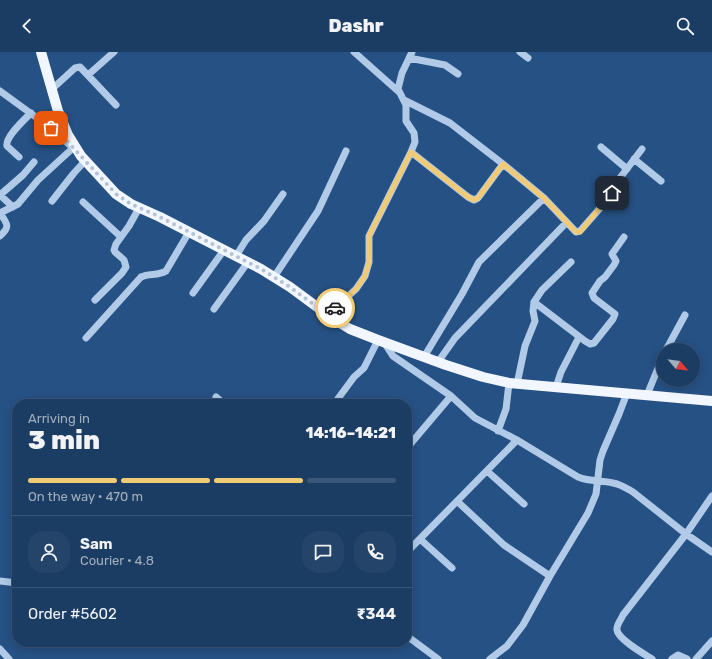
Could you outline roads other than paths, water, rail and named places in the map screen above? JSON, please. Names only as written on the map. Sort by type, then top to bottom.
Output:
[{"type":"main road","points":[[41,52],[51,90],[68,135],[83,159],[116,194],[131,204],[136,214],[189,232],[248,262],[290,287],[350,329],[424,357],[483,377],[513,383],[712,400]]},
{"type":"street","points":[[88,75],[114,52]]},
{"type":"street","points":[[328,315],[356,289],[365,276],[369,262],[369,236],[415,142],[414,133],[406,121],[406,105],[399,92],[354,52]]},
{"type":"street","points":[[520,52],[528,58]]},
{"type":"street","points":[[399,92],[398,84],[410,55],[439,63],[449,67],[458,74]]},
{"type":"street","points":[[51,90],[77,67],[83,69],[116,105]]},
{"type":"street","points":[[0,91],[65,139],[83,159],[74,173],[52,200]]},
{"type":"street","points":[[404,100],[450,123],[544,198],[576,232],[580,232],[609,198],[613,188],[642,149]]},
{"type":"street","points":[[19,156],[7,146],[7,142],[9,136],[31,113]]},
{"type":"street","points":[[601,147],[627,169]]},
{"type":"street","points":[[0,236],[6,230],[7,224],[1,214],[13,207],[25,196],[38,180],[73,148]]},
{"type":"street","points":[[274,277],[318,211],[346,151]]},
{"type":"street","points":[[411,152],[468,197],[474,200],[478,198],[503,164]]},
{"type":"street","points":[[634,159],[661,181]]},
{"type":"street","points":[[13,207],[0,195],[23,175],[34,162]]},
{"type":"street","points":[[236,256],[246,240],[264,221],[283,194]]},
{"type":"street","points":[[424,357],[480,262],[544,198]]},
{"type":"street","points":[[83,202],[121,237]]},
{"type":"street","points":[[96,300],[126,267],[124,260],[114,250],[116,244],[136,214]]},
{"type":"street","points":[[438,362],[454,338],[566,223]]},
{"type":"street","points":[[86,338],[141,277],[148,274],[159,274],[166,271],[189,232]]},
{"type":"street","points":[[534,302],[579,337],[592,344],[614,316],[614,312],[594,298],[592,293],[599,282],[605,278],[616,264],[612,254],[624,237]]},
{"type":"street","points":[[194,293],[224,250]]},
{"type":"street","points":[[214,309],[248,262]]},
{"type":"street","points":[[498,431],[525,346],[535,321],[533,311],[534,302],[542,290],[571,262]]},
{"type":"street","points":[[670,343],[685,315]]},
{"type":"street","points":[[556,387],[559,376],[579,337]]},
{"type":"street","points":[[338,399],[354,377],[364,368],[381,341],[393,356],[452,396],[475,418],[518,440],[578,477],[585,480],[611,482],[633,492],[686,534],[712,552]]},
{"type":"street","points":[[647,395],[656,373]]},
{"type":"street","points":[[490,659],[507,646],[531,613],[550,576],[588,513],[596,494],[602,451],[627,393]]},
{"type":"street","points":[[412,442],[452,396]]},
{"type":"street","points":[[412,547],[518,440]]},
{"type":"street","points":[[488,471],[524,504]]},
{"type":"street","points":[[652,659],[619,635],[617,632],[618,624],[623,615],[686,534],[712,496]]},
{"type":"street","points":[[458,502],[504,545],[550,576]]},
{"type":"street","points":[[420,539],[452,568]]},
{"type":"street","points":[[0,581],[12,582]]},
{"type":"street","points":[[412,640],[438,659]]},
{"type":"street","points":[[696,659],[712,641]]},
{"type":"street","points":[[0,649],[9,659]]},
{"type":"street","points":[[672,659],[678,655],[687,659]]}]
